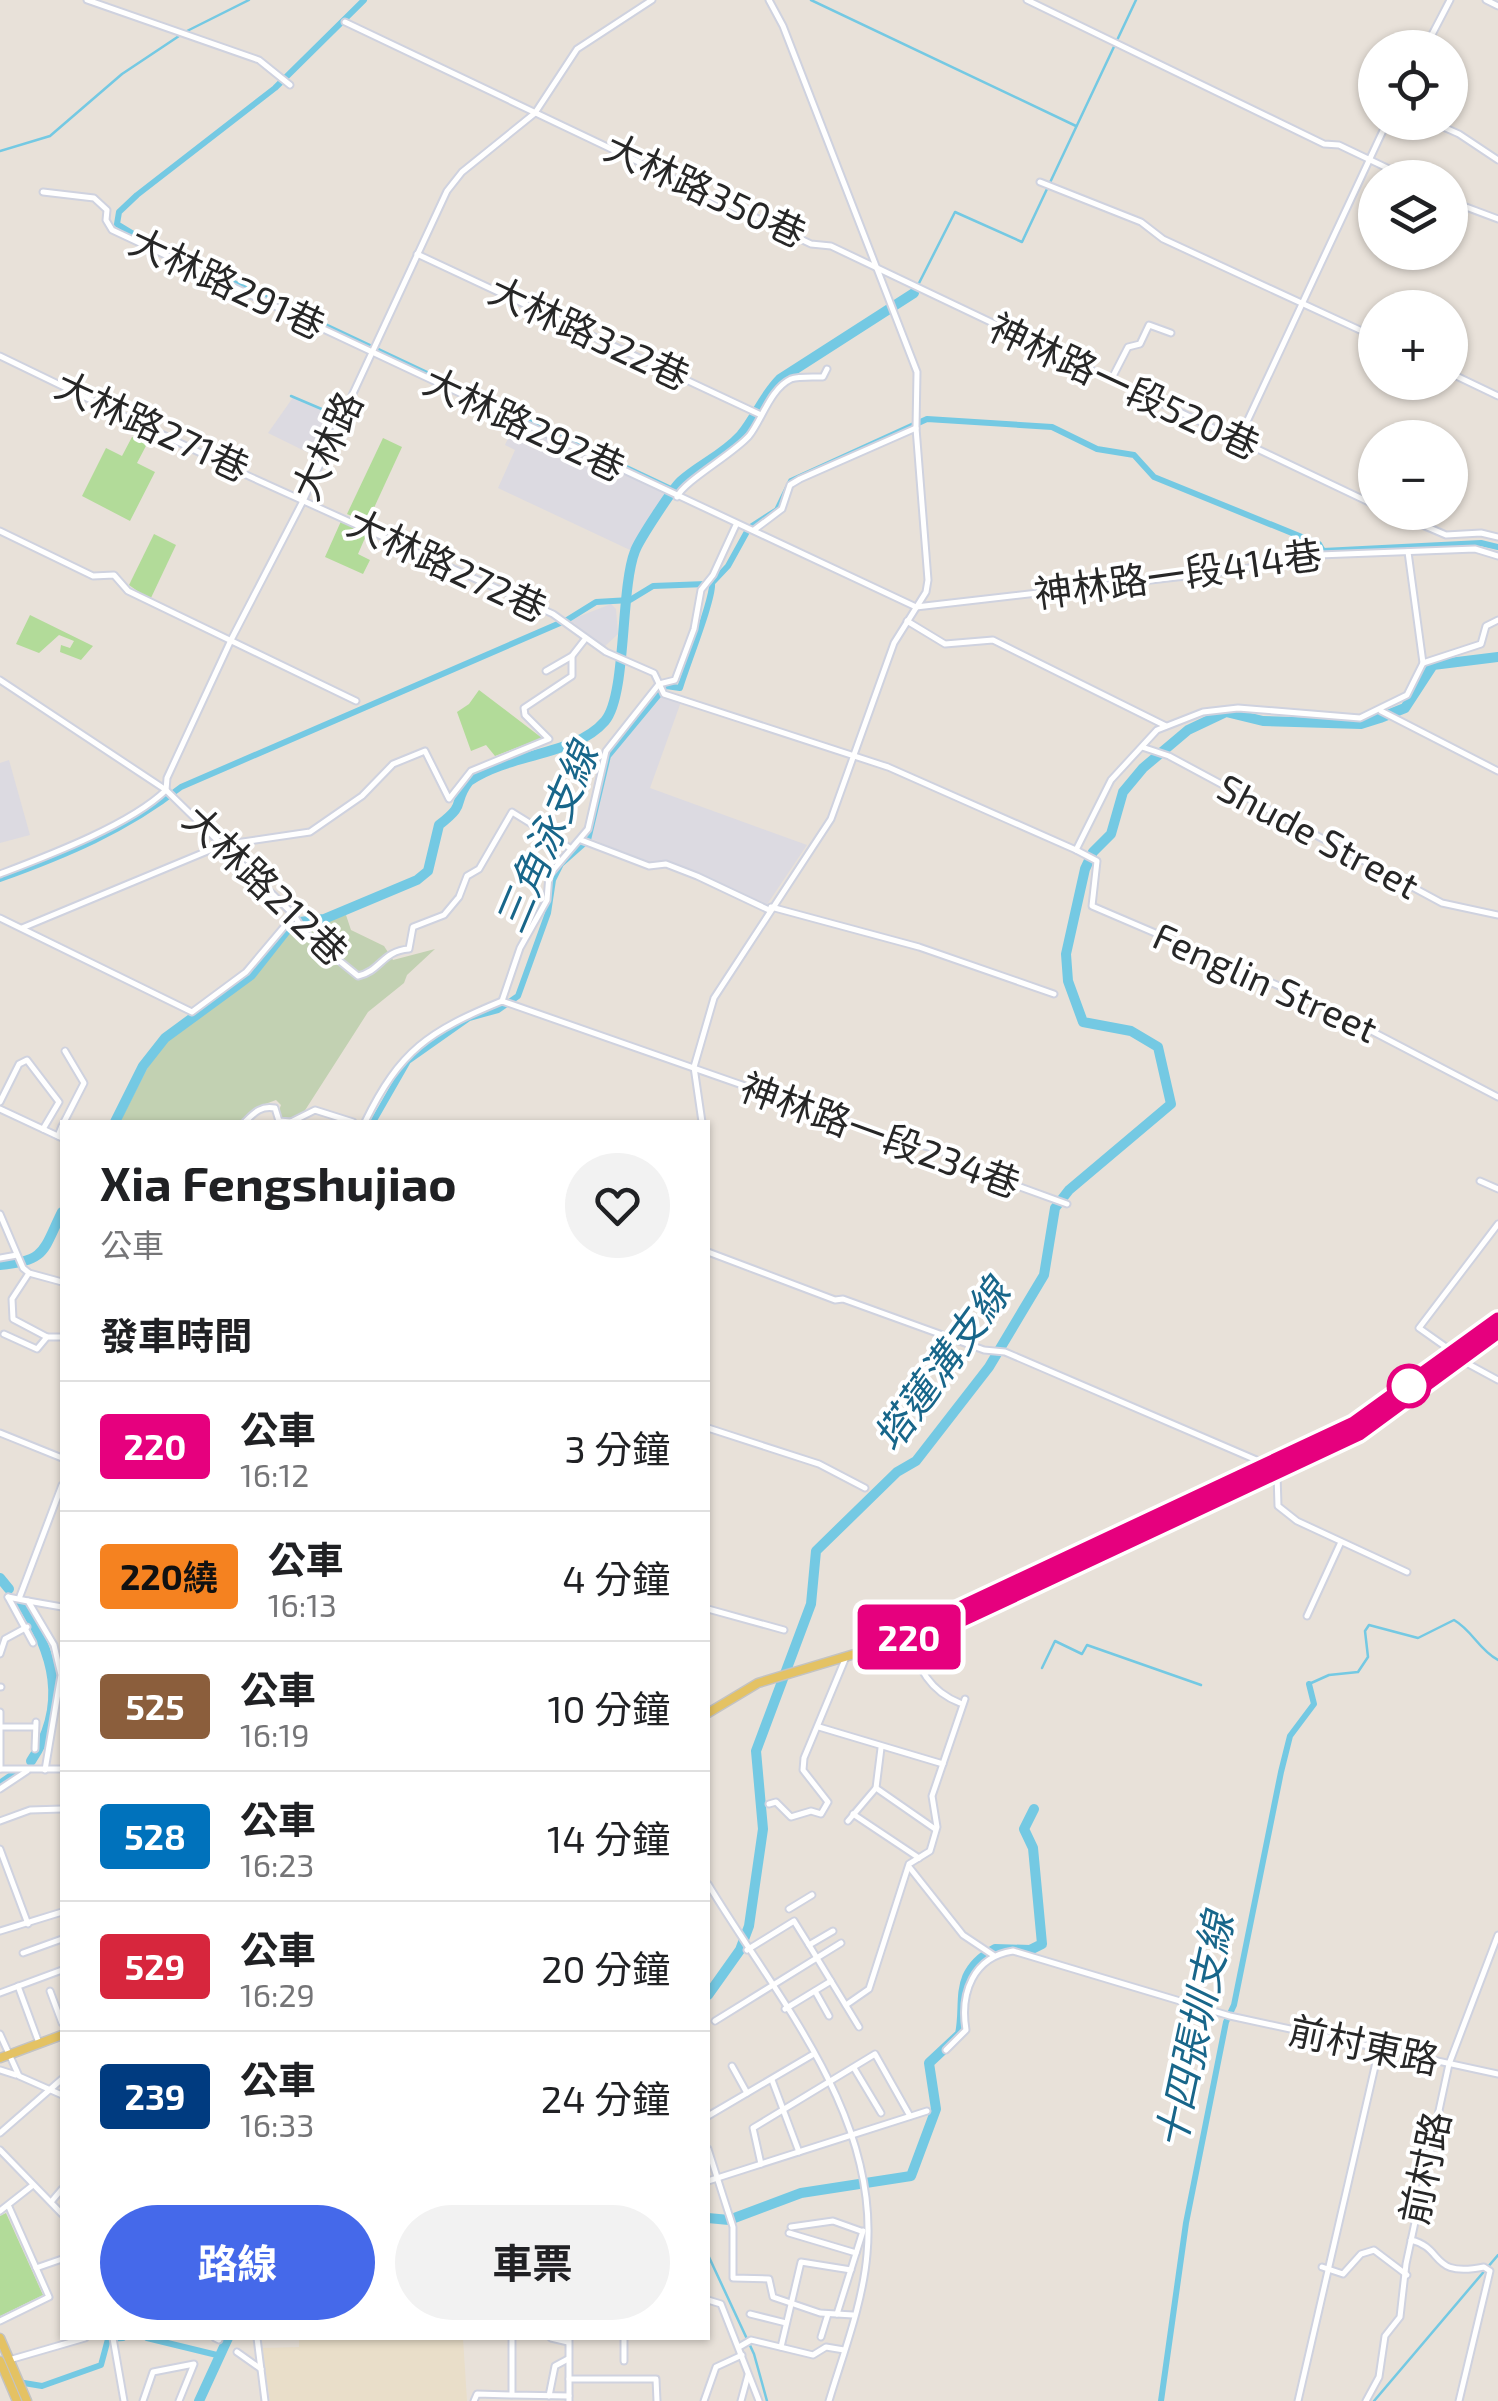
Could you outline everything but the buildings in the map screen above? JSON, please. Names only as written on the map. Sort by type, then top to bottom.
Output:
[{"type":"main road","points":[[710,1711],[774,1677],[958,1621],[1368,1428],[1498,1320]]},
{"type":"main road","points":[[908,1638],[919,1628],[1372,1414],[1498,1332]]},
{"type":"main road","points":[[4,2056],[60,2035]]},
{"type":"main road","points":[[0,2338],[17,2401]]},
{"type":"main road","points":[[3,2359],[27,2401]]},
{"type":"street","points":[[87,0],[259,60],[290,85]]},
{"type":"street","name":"大林路","points":[[166,790],[230,640],[304,499],[417,254],[460,175],[536,113],[577,49],[652,0]]},
{"type":"street","points":[[702,1120],[694,1067],[714,998],[831,819],[856,759],[894,642],[928,580],[916,428],[917,372],[783,26],[769,0]]},
{"type":"street","points":[[1027,0],[1324,144],[1339,145],[1370,160],[1379,140]]},
{"type":"street","points":[[1435,30],[1450,0]]},
{"type":"street","points":[[1486,0],[1498,6]]},
{"type":"street","name":"大林路350巷","points":[[345,22],[811,244],[831,246],[874,268]]},
{"type":"street","points":[[1468,140],[1498,160]]},
{"type":"street","points":[[1040,182],[1141,222],[1163,238],[1358,330]]},
{"type":"street","points":[[1238,441],[1358,186]]},
{"type":"street","name":"大林路291巷","points":[[43,192],[94,198],[108,210],[106,220],[112,230],[371,352]]},
{"type":"street","points":[[1468,208],[1498,219]]},
{"type":"street","name":"大林路322巷","points":[[417,254],[762,416]]},
{"type":"street","name":"神林路一段520巷","points":[[874,268],[1358,496]]},
{"type":"street","points":[[1111,380],[1128,347],[1140,344],[1148,325],[1172,333]]},
{"type":"street","name":"大林路292巷","points":[[371,352],[916,607]]},
{"type":"street","name":"大林路271巷","points":[[0,356],[304,499]]},
{"type":"street","points":[[677,497],[682,487],[708,473],[750,434],[791,380],[822,377],[827,370]]},
{"type":"street","points":[[1468,382],[1498,396]]},
{"type":"street","points":[[754,530],[782,509],[790,485],[916,428]]},
{"type":"street","name":"大林路272巷","points":[[304,499],[553,614],[586,638],[654,673],[664,694],[902,773],[1076,850]]},
{"type":"street","points":[[366,1120],[402,1057],[455,1019],[502,1001],[520,948],[547,900],[550,876],[588,829],[606,751],[659,684],[675,680],[694,629],[701,590],[714,575],[736,525]]},
{"type":"street","points":[[0,530],[93,576],[114,575],[128,591],[356,701]]},
{"type":"street","points":[[1432,530],[1446,536],[1482,533],[1498,537]]},
{"type":"street","name":"神林路一段414巷","points":[[916,607],[1238,570],[1320,555],[1474,549],[1498,556]]},
{"type":"street","points":[[1076,850],[1111,780],[1166,726],[1203,712],[1238,708],[1360,718],[1408,695],[1423,663],[1408,551]]},
{"type":"street","points":[[1423,663],[1481,644],[1486,626],[1498,620]]},
{"type":"street","points":[[907,621],[945,644],[993,640],[1166,726]]},
{"type":"street","points":[[546,672],[572,656],[586,638]]},
{"type":"street","points":[[22,928],[222,845],[310,832],[362,796],[393,764],[425,751],[450,800],[472,771],[550,739],[525,715],[524,708],[572,676],[572,656]]},
{"type":"street","name":"大林路212巷","points":[[0,680],[166,790],[294,915],[313,939],[358,976],[365,975],[392,951],[408,949],[414,927],[444,915],[460,897],[467,876],[478,869],[512,812],[570,848]]},
{"type":"street","points":[[1380,710],[1498,772]]},
{"type":"street","name":"Shude Street","points":[[1142,747],[1169,756],[1442,903],[1498,915]]},
{"type":"street","points":[[0,874],[60,851],[142,808],[166,790]]},
{"type":"street","points":[[581,840],[648,866],[666,864],[770,909],[918,947],[1054,994]]},
{"type":"street","name":"Fenglin Street","points":[[1076,850],[1097,860],[1092,906],[1312,1000],[1498,1097]]},
{"type":"street","points":[[0,918],[192,1012],[246,972],[294,915]]},
{"type":"street","name":"神林路一段234巷","points":[[502,1001],[902,1142],[931,1147],[956,1158],[965,1167],[1067,1204]]},
{"type":"street","points":[[65,1050],[84,1083],[65,1120]]},
{"type":"street","points":[[43,1129],[59,1102],[26,1060],[18,1064],[0,1105],[43,1129],[60,1137]]},
{"type":"street","points":[[247,1120],[257,1110],[268,1107],[274,1108],[278,1120]]},
{"type":"street","points":[[295,1120],[315,1110],[347,1120]]},
{"type":"street","points":[[1480,1181],[1498,1189]]},
{"type":"street","points":[[0,1214],[29,1274],[60,1282]]},
{"type":"street","points":[[1498,1224],[1495,1233],[1419,1328],[1498,1380]]},
{"type":"street","points":[[710,1253],[781,1282],[843,1299],[984,1350],[1005,1352],[1268,1465]]},
{"type":"street","points":[[0,1258],[18,1255]]},
{"type":"street","points":[[29,1274],[9,1306],[13,1318],[26,1329],[60,1337]]},
{"type":"street","points":[[4,1334],[37,1349],[47,1337]]},
{"type":"street","points":[[710,1429],[819,1464],[865,1488]]},
{"type":"street","points":[[0,1433],[60,1457]]},
{"type":"street","points":[[1276,1472],[1278,1506],[1296,1521],[1407,1572]]},
{"type":"street","points":[[20,1596],[60,1490]]},
{"type":"street","points":[[1307,1616],[1341,1542]]},
{"type":"street","points":[[32,1642],[8,1597],[20,1596],[60,1608]]},
{"type":"street","points":[[28,1601],[54,1645],[60,1668]]},
{"type":"street","points":[[710,1610],[784,1630]]},
{"type":"street","points":[[0,1654],[5,1639],[27,1628]]},
{"type":"street","points":[[846,2004],[869,1989],[909,1864],[930,1851],[936,1829],[932,1796],[962,1701],[943,1696],[925,1678],[908,1638]]},
{"type":"street","points":[[769,1804],[776,1802],[791,1817],[811,1811],[820,1814],[828,1802],[803,1770],[846,1656]]},
{"type":"street","points":[[45,1770],[60,1686]]},
{"type":"street","points":[[0,1712],[2,1769],[60,1769]]},
{"type":"street","points":[[1,1727],[35,1725],[35,1748]]},
{"type":"street","points":[[819,1727],[943,1764]]},
{"type":"street","points":[[848,1821],[876,1788],[881,1748]]},
{"type":"street","points":[[0,1789],[29,1770]]},
{"type":"street","points":[[876,1788],[936,1829]]},
{"type":"street","points":[[0,1821],[30,1810],[60,1808]]},
{"type":"street","points":[[853,1814],[919,1858]]},
{"type":"street","points":[[0,1849],[28,1924]]},
{"type":"street","points":[[909,1864],[963,1935],[993,1955],[971,1979],[963,1996],[966,2030],[946,2050]]},
{"type":"street","points":[[710,1887],[830,2083],[854,2134],[865,2176],[865,2232],[854,2314],[829,2401]]},
{"type":"street","points":[[789,1909],[812,1895]]},
{"type":"street","points":[[0,1932],[60,1913]]},
{"type":"street","points":[[747,1949],[794,1921],[859,2027]]},
{"type":"street","points":[[810,1945],[833,1931]]},
{"type":"street","name":"前村路","points":[[1366,2401],[1379,2377],[1385,2336],[1400,2317],[1411,2240],[1449,2064],[1498,1934]]},
{"type":"street","points":[[23,1953],[60,1940]]},
{"type":"street","points":[[715,2021],[842,1944]]},
{"type":"street","name":"前村東路","points":[[993,1955],[1013,1951],[1032,1954],[1230,2016],[1498,2074]]},
{"type":"street","points":[[0,1993],[60,1971]]},
{"type":"street","points":[[785,2009],[831,1981]]},
{"type":"street","points":[[18,1986],[39,2043]]},
{"type":"street","points":[[50,1990],[60,2018]]},
{"type":"street","points":[[815,1991],[829,2016]]},
{"type":"street","points":[[0,2034],[4,2056],[18,2076]]},
{"type":"street","points":[[1298,2401],[1324,2268],[1380,2050]]},
{"type":"street","points":[[710,2115],[812,2054]]},
{"type":"street","points":[[761,2164],[751,2133],[875,2054],[910,2116]]},
{"type":"street","points":[[732,2066],[747,2093]]},
{"type":"street","points":[[854,2068],[880,2113]]},
{"type":"street","points":[[0,2070],[50,2086],[60,2094]]},
{"type":"street","points":[[772,2078],[799,2152]]},
{"type":"street","points":[[0,2133],[60,2080]]},
{"type":"street","points":[[710,2181],[926,2110]]},
{"type":"street","points":[[0,2150],[60,2212]]},
{"type":"street","points":[[710,2155],[733,2227],[733,2278],[769,2279],[773,2297],[828,2314],[854,2314]]},
{"type":"street","points":[[0,2211],[34,2184]]},
{"type":"street","points":[[51,2202],[60,2191]]},
{"type":"street","points":[[0,2322],[50,2297],[9,2207]]},
{"type":"street","points":[[856,2253],[790,2230],[833,2221],[865,2232]]},
{"type":"street","points":[[836,2314],[865,2232]]},
{"type":"street","points":[[1411,2240],[1447,2268],[1471,2271],[1484,2267],[1490,2271],[1459,2401]]},
{"type":"street","points":[[1324,2268],[1346,2274],[1361,2254],[1374,2250],[1407,2274]]},
{"type":"street","points":[[36,2268],[60,2260]]},
{"type":"street","points":[[781,2348],[800,2262],[851,2270]]},
{"type":"street","points":[[710,2301],[721,2304],[758,2401]]},
{"type":"street","points":[[750,2314],[787,2323]]},
{"type":"street","points":[[821,2337],[828,2314]]},
{"type":"street","points":[[3,2359],[77,2340]]},
{"type":"street","points":[[114,2340],[124,2401]]},
{"type":"street","points":[[257,2340],[266,2401]]},
{"type":"street","points":[[512,2340],[512,2395]]},
{"type":"street","points":[[474,2401],[477,2394],[569,2399],[569,2340]]},
{"type":"street","points":[[624,2340],[624,2361]]},
{"type":"street","points":[[739,2347],[751,2340],[814,2355],[826,2347],[844,2350]]},
{"type":"street","points":[[236,2352],[261,2370]]},
{"type":"street","points":[[704,2401],[716,2367],[742,2355]]},
{"type":"street","points":[[549,2396],[555,2366],[569,2358]]},
{"type":"street","points":[[142,2401],[152,2372],[194,2364],[178,2401]]},
{"type":"street","points":[[741,2401],[748,2373]]},
{"type":"street","points":[[569,2379],[656,2379],[656,2401]]},
{"type":"shaded area","points":[[294,396],[338,417],[319,458],[268,433]]},
{"type":"shaded area","points":[[515,423],[667,494],[630,550],[498,488],[515,450],[505,445]]},
{"type":"shaded area","points":[[611,604],[616,609],[618,634],[604,647],[570,620]]},
{"type":"shaded area","points":[[658,691],[682,699],[650,788],[807,845],[766,906],[669,865],[662,869],[590,838],[613,750]]},
{"type":"shaded area","points":[[9,760],[30,835],[0,843],[0,763]]},
{"type":"shaded area","points":[[299,2340],[463,2340],[467,2401],[270,2401],[262,2348],[299,2347]]},
{"type":"green space","points":[[132,437],[147,444],[137,463],[155,472],[130,521],[82,496],[106,448],[122,456]]},
{"type":"green space","points":[[383,438],[402,447],[367,523],[347,514]]},
{"type":"green space","points":[[342,519],[368,531],[358,554],[370,560],[363,574],[325,557]]},
{"type":"green space","points":[[154,534],[176,545],[150,600],[129,585]]},
{"type":"green space","points":[[30,615],[93,646],[81,660],[60,652],[61,645],[70,648],[74,641],[59,635],[39,653],[16,644]]},
{"type":"green space","points":[[479,690],[542,738],[495,756],[486,745],[471,751],[457,712]]},
{"type":"green space","points":[[346,915],[351,930],[384,946],[393,960],[435,949],[407,975],[404,983],[368,1012],[302,1115],[283,1120],[278,1113],[281,1105],[276,1100],[257,1107],[243,1120],[121,1120],[148,1067],[169,1038],[253,976],[294,926]]},
{"type":"green space","points":[[6,2213],[43,2295],[0,2316],[0,2216]]},
{"type":"waterway","points":[[0,151],[50,136],[122,74],[185,32],[249,0]]},
{"type":"waterway","points":[[364,0],[275,88],[137,195],[119,212],[117,224],[145,241],[673,490]]},
{"type":"waterway","points":[[811,0],[1076,126]]},
{"type":"waterway","points":[[914,293],[955,212],[1022,242],[1136,0]]},
{"type":"waterway","points":[[116,1120],[143,1066],[165,1038],[251,975],[292,923],[324,919],[417,880],[428,871],[439,825],[457,807],[469,781],[504,764],[577,741],[605,721],[617,689],[630,568],[635,551],[671,493],[741,435],[780,379],[914,293]]},
{"type":"waterway","points":[[291,396],[338,416]]},
{"type":"waterway","name":"三角泳支線","points":[[374,1120],[408,1061],[469,1018],[498,1010],[518,996],[548,913],[553,880],[561,864],[588,840],[608,756],[666,686],[680,688],[712,583],[728,566],[749,528],[777,510],[791,481],[927,419],[1052,427],[1097,449],[1134,455],[1154,477],[1319,544],[1323,551],[1481,543],[1498,547]]},
{"type":"waterway","points":[[0,879],[94,840],[181,787],[567,620],[596,602],[630,600],[653,586],[706,584]]},
{"type":"waterway","name":"塔蓮溝支線","points":[[710,1992],[740,1950],[749,1926],[763,1829],[756,1751],[811,1604],[816,1551],[897,1472],[916,1461],[989,1367],[1044,1275],[1055,1208],[1069,1190],[1171,1104],[1158,1047],[1131,1031],[1083,1022],[1068,981],[1066,954],[1085,869],[1093,852],[1111,834],[1123,792],[1143,768],[1188,730],[1226,712],[1263,721],[1361,724],[1405,708],[1433,665],[1498,657]]},
{"type":"waterway","points":[[0,1265],[27,1260],[42,1251],[60,1216]]},
{"type":"waterway","points":[[0,1578],[9,1589]]},
{"type":"waterway","points":[[19,1600],[41,1639],[52,1679],[50,1720],[31,1761]]},
{"type":"waterway","points":[[1309,1684],[1329,1675],[1358,1672],[1368,1657],[1365,1631],[1369,1625],[1418,1638],[1454,1620],[1498,1660]]},
{"type":"waterway","points":[[1042,1668],[1055,1641],[1082,1654],[1087,1645],[1201,1685]]},
{"type":"waterway","name":"十四張圳支線","points":[[1161,2401],[1186,2223],[1226,2022],[1234,2005],[1290,1736],[1314,1704],[1309,1684]]},
{"type":"waterway","points":[[0,1785],[16,1774]]},
{"type":"waterway","points":[[710,2218],[729,2220],[801,2193],[911,2176],[936,2109],[929,2063],[960,2034],[964,1988],[972,1968],[995,1949],[1030,1950],[1042,1944],[1033,1848],[1024,1829],[1034,1809]]},
{"type":"waterway","points":[[710,2221],[713,2218]]},
{"type":"waterway","points":[[1374,2401],[1498,2255]]},
{"type":"waterway","points":[[710,2259],[754,2354],[767,2401]]},
{"type":"waterway","points":[[18,2382],[42,2386],[101,2365],[108,2340]]},
{"type":"waterway","points":[[155,2340],[221,2356]]},
{"type":"waterway","points":[[199,2401],[227,2340]]},
{"type":"bus line","name":"220","points":[[1498,1320],[1354,1424],[919,1628],[908,1638],[958,1621],[1359,1433],[1498,1331]]}]
